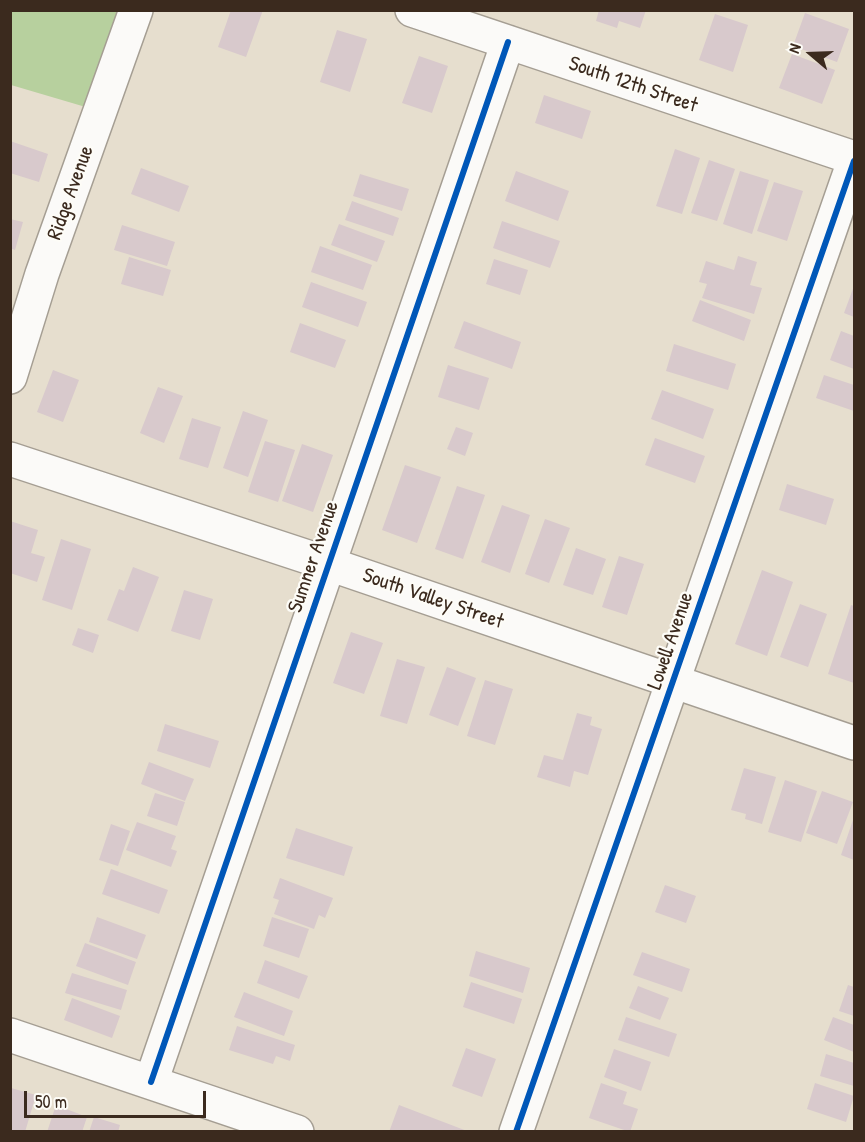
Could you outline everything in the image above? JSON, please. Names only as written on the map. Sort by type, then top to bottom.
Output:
[{"type":"street","name":"Ridge Avenue","points":[[10,377],[42,274],[136,10]]},
{"type":"street","name":"South 12th Street","points":[[412,10],[855,160]]},
{"type":"street","name":"Sumner Avenue","points":[[151,1082],[508,42]]},
{"type":"street","name":"Lowell Avenue","points":[[516,1131],[855,160]]},
{"type":"street","name":"South Valley Street","points":[[10,459],[329,564],[855,743]]},
{"type":"street","points":[[10,1035],[297,1131]]},
{"type":"green space","points":[[10,11],[124,11],[89,108],[11,85]]},
{"type":"building","points":[[231,10],[263,10],[246,57],[218,47]]},
{"type":"building","points":[[599,10],[646,10],[640,28],[619,21],[617,28],[596,21]]},
{"type":"building","points":[[805,13],[849,29],[837,62],[793,46]]},
{"type":"building","points":[[715,14],[748,25],[733,72],[699,60]]},
{"type":"building","points":[[337,30],[367,39],[350,92],[320,82]]},
{"type":"building","points":[[792,54],[835,70],[822,104],[779,88]]},
{"type":"building","points":[[419,56],[448,66],[432,113],[402,103]]},
{"type":"building","points":[[544,95],[591,111],[582,139],[535,123]]},
{"type":"building","points":[[10,141],[48,154],[39,182],[10,173]]},
{"type":"building","points":[[675,149],[700,158],[682,214],[656,206]]},
{"type":"building","points":[[709,160],[735,169],[717,221],[691,213]]},
{"type":"building","points":[[141,168],[189,186],[179,212],[131,194]]},
{"type":"building","points":[[516,171],[569,191],[558,221],[505,201]]},
{"type":"building","points":[[740,171],[769,180],[752,234],[723,224]]},
{"type":"building","points":[[360,174],[409,189],[402,211],[353,196]]},
{"type":"building","points":[[774,182],[803,191],[787,241],[757,231]]},
{"type":"building","points":[[352,201],[399,218],[393,236],[345,220]]},
{"type":"building","points":[[10,219],[23,222],[15,250],[10,248]]},
{"type":"building","points":[[502,221],[560,241],[550,268],[493,248]]},
{"type":"building","points":[[339,224],[385,241],[377,262],[331,245]]},
{"type":"building","points":[[122,225],[175,242],[167,266],[114,250]]},
{"type":"building","points":[[320,246],[372,265],[363,290],[311,272]]},
{"type":"building","points":[[738,256],[757,262],[750,285],[762,288],[754,314],[702,298],[707,284],[699,282],[706,261],[734,270]]},
{"type":"building","points":[[129,257],[171,270],[163,296],[121,284]]},
{"type":"building","points":[[494,259],[528,270],[520,295],[486,284]]},
{"type":"building","points":[[311,282],[367,302],[358,327],[302,307]]},
{"type":"building","points":[[854,286],[854,317],[844,313]]},
{"type":"building","points":[[700,300],[751,320],[744,341],[692,321]]},
{"type":"building","points":[[464,321],[521,342],[512,369],[454,348]]},
{"type":"building","points":[[300,323],[346,340],[335,368],[290,352]]},
{"type":"building","points":[[841,331],[854,336],[854,369],[830,360]]},
{"type":"building","points":[[674,344],[736,364],[728,390],[666,371]]},
{"type":"building","points":[[448,365],[489,378],[479,410],[438,397]]},
{"type":"building","points":[[53,370],[79,380],[63,422],[37,412]]},
{"type":"building","points":[[824,375],[854,385],[854,411],[816,398]]},
{"type":"building","points":[[158,387],[183,396],[164,443],[140,433]]},
{"type":"building","points":[[662,390],[714,409],[703,439],[651,419]]},
{"type":"building","points":[[243,411],[268,420],[248,477],[223,468]]},
{"type":"building","points":[[192,418],[221,427],[208,468],[179,459]]},
{"type":"building","points":[[456,427],[473,433],[465,456],[447,449]]},
{"type":"building","points":[[655,438],[705,456],[695,483],[645,465]]},
{"type":"building","points":[[265,441],[295,450],[278,502],[248,492]]},
{"type":"building","points":[[302,444],[333,455],[313,512],[282,501]]},
{"type":"building","points":[[405,465],[441,477],[417,543],[382,530]]},
{"type":"building","points":[[787,484],[834,499],[826,525],[779,510]]},
{"type":"building","points":[[457,486],[485,495],[463,559],[435,549]]},
{"type":"building","points":[[502,505],[530,515],[510,573],[481,562]]},
{"type":"building","points":[[545,519],[570,528],[549,583],[525,574]]},
{"type":"building","points":[[10,521],[38,530],[31,553],[45,557],[37,582],[10,573]]},
{"type":"building","points":[[61,539],[91,549],[72,610],[42,600]]},
{"type":"building","points":[[576,548],[606,559],[593,595],[563,585]]},
{"type":"building","points":[[619,556],[644,564],[627,615],[602,607]]},
{"type":"building","points":[[133,567],[159,577],[138,632],[107,620],[119,589],[124,591]]},
{"type":"building","points":[[762,570],[793,582],[767,656],[735,644]]},
{"type":"building","points":[[184,590],[213,599],[200,640],[171,631]]},
{"type":"building","points":[[800,604],[827,614],[808,667],[780,657]]},
{"type":"building","points":[[851,605],[854,606],[854,683],[828,674]]},
{"type":"building","points":[[78,628],[99,635],[93,653],[72,645]]},
{"type":"building","points":[[351,632],[383,643],[364,694],[333,683]]},
{"type":"building","points":[[397,659],[425,667],[407,724],[380,716]]},
{"type":"building","points":[[447,667],[476,678],[458,726],[429,715]]},
{"type":"building","points":[[485,680],[513,689],[495,745],[467,736]]},
{"type":"building","points":[[577,713],[592,717],[590,725],[602,729],[588,775],[574,771],[570,787],[537,777],[544,755],[563,760]]},
{"type":"building","points":[[165,724],[219,741],[210,768],[157,751]]},
{"type":"building","points":[[149,762],[194,779],[185,801],[141,784]]},
{"type":"building","points":[[744,768],[776,777],[762,824],[745,819],[746,814],[731,810]]},
{"type":"building","points":[[785,780],[817,791],[801,842],[768,832]]},
{"type":"building","points":[[822,791],[853,802],[837,844],[806,833]]},
{"type":"building","points":[[155,793],[185,802],[177,826],[147,816]]},
{"type":"building","points":[[854,817],[854,860],[841,855]]},
{"type":"building","points":[[137,822],[176,836],[171,849],[177,851],[171,867],[126,850]]},
{"type":"building","points":[[111,824],[130,831],[118,866],[99,860]]},
{"type":"building","points":[[296,828],[353,847],[344,876],[286,858]]},
{"type":"building","points":[[111,869],[168,890],[159,914],[102,894]]},
{"type":"building","points":[[280,878],[333,898],[325,918],[319,915],[314,929],[274,914],[279,900],[273,898]]},
{"type":"building","points":[[665,885],[696,896],[686,923],[655,912]]},
{"type":"building","points":[[97,917],[146,935],[137,959],[89,942]]},
{"type":"building","points":[[272,917],[309,929],[299,958],[263,946]]},
{"type":"building","points":[[85,943],[136,962],[128,985],[76,966]]},
{"type":"building","points":[[476,951],[530,968],[523,993],[469,976]]},
{"type":"building","points":[[642,952],[690,969],[682,992],[633,975]]},
{"type":"building","points":[[265,960],[308,976],[299,999],[257,983]]},
{"type":"building","points":[[72,973],[127,990],[121,1010],[65,993]]},
{"type":"building","points":[[471,982],[522,999],[514,1024],[463,1007]]},
{"type":"building","points":[[848,985],[854,987],[854,1016],[839,1011]]},
{"type":"building","points":[[638,986],[669,998],[660,1020],[629,1008]]},
{"type":"building","points":[[244,992],[293,1011],[284,1036],[234,1017]]},
{"type":"building","points":[[72,998],[120,1016],[112,1038],[64,1020]]},
{"type":"building","points":[[626,1017],[677,1034],[669,1057],[618,1040]]},
{"type":"building","points":[[833,1017],[854,1025],[854,1052],[824,1040]]},
{"type":"building","points":[[237,1026],[295,1045],[290,1061],[276,1056],[273,1064],[229,1050]]},
{"type":"building","points":[[466,1048],[496,1059],[482,1097],[452,1086]]},
{"type":"building","points":[[614,1049],[651,1062],[641,1091],[604,1077]]},
{"type":"building","points":[[826,1054],[854,1063],[854,1086],[820,1076]]},
{"type":"building","points":[[601,1083],[627,1092],[623,1104],[638,1109],[630,1132],[589,1118]]},
{"type":"building","points":[[815,1083],[854,1096],[846,1122],[807,1109]]},
{"type":"building","points":[[11,1088],[36,1095],[25,1132],[10,1132]]},
{"type":"building","points":[[56,1105],[87,1117],[82,1132],[47,1132]]},
{"type":"building","points":[[399,1105],[467,1131],[467,1132],[389,1132]]},
{"type":"building","points":[[94,1117],[120,1125],[118,1132],[89,1132]]},
{"type":"cycle path","points":[[151,1082],[508,42]]},
{"type":"cycle path","points":[[516,1132],[854,161]]}]
